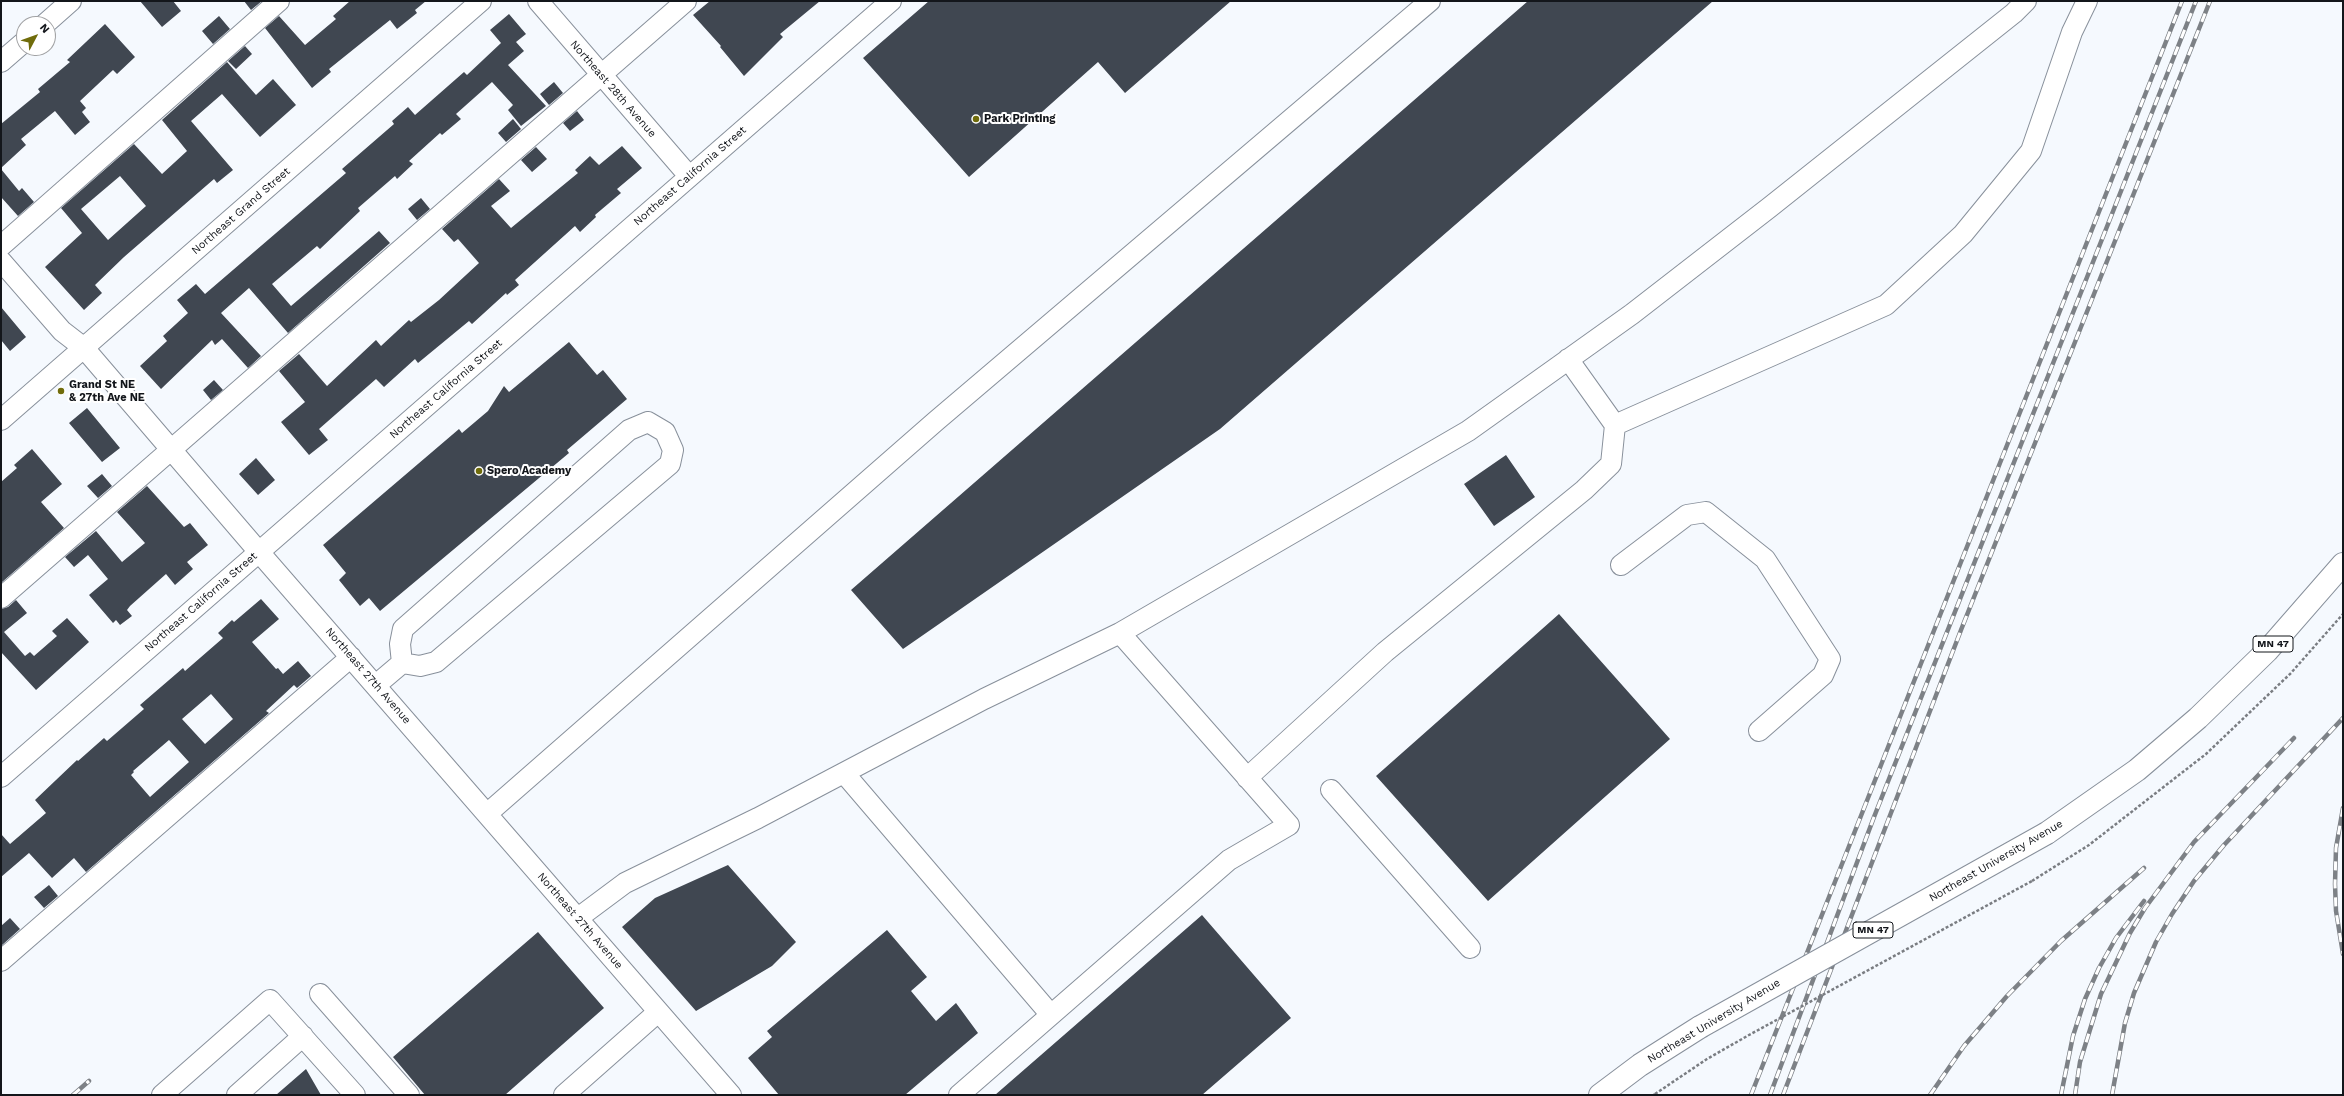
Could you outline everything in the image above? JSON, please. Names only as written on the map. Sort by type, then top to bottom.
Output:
[{"type":"main road","name":"Northeast University Avenue","points":[[1600,1095],[1640,1065],[1700,1027],[2047,833],[2137,770],[2198,718],[2267,651],[2343,564]]},
{"type":"street","points":[[54,16],[71,1]]},
{"type":"street","points":[[1,246],[279,1]]},
{"type":"street","name":"Northeast Grand Street","points":[[1,420],[481,1]]},
{"type":"street","name":"Northeast 28th Avenue","points":[[538,1],[689,176]]},
{"type":"street","points":[[1,598],[686,1]]},
{"type":"street","name":"Northeast California Street","points":[[1,777],[891,1]]},
{"type":"street","points":[[488,813],[936,421],[1430,1]]},
{"type":"street","points":[[578,918],[625,883],[758,818],[984,699],[1120,633],[1468,431],[1632,314],[1770,207],[2014,13],[2026,1]]},
{"type":"street","points":[[1615,425],[1886,305],[1963,234],[2031,152],[2072,32],[2087,1]]},
{"type":"street","points":[[1,62],[16,49]]},
{"type":"street","name":"Northeast 27th Avenue","points":[[1,261],[62,331],[84,348],[258,552],[488,813],[731,1095]]},
{"type":"street","points":[[1247,778],[1385,652],[1589,485],[1610,464],[1615,425],[1568,359]]},
{"type":"street","points":[[376,685],[402,663],[420,666],[436,662],[670,464],[673,450],[665,432],[648,422],[629,430],[525,520],[403,629],[400,644],[402,663]]},
{"type":"street","points":[[1621,565],[1687,515],[1706,512],[1765,559],[1830,659],[1823,675],[1759,731]]},
{"type":"street","points":[[960,1095],[1229,860],[1289,825],[1120,633]]},
{"type":"street","points":[[1,961],[351,657]]},
{"type":"street","points":[[844,773],[1051,1015]]},
{"type":"street","points":[[1331,790],[1470,948]]},
{"type":"street","points":[[320,994],[409,1095]]},
{"type":"street","points":[[162,1095],[270,1000],[355,1095]]},
{"type":"street","points":[[564,1095],[658,1012]]},
{"type":"street","points":[[236,1095],[303,1036]]},
{"type":"path","points":[[1654,1094],[1707,1059],[2032,881],[2095,841],[2206,754],[2290,673],[2343,614]]},
{"type":"building","points":[[140,1],[173,1],[181,11],[162,27]]},
{"type":"building","points":[[244,1],[262,1],[251,10]]},
{"type":"building","points":[[350,1],[426,1],[415,10],[417,13],[397,29],[390,20],[329,69],[331,72],[312,88],[265,28],[279,16],[305,45],[336,19],[333,16]]},
{"type":"building","points":[[710,1],[820,1],[780,34],[783,37],[744,76],[720,47],[721,46],[693,15]]},
{"type":"building","name":"Park Printing","points":[[929,1],[1231,1],[1125,93],[1098,62],[969,177],[863,58]]},
{"type":"building","points":[[1528,1],[1713,1],[1220,429],[903,649],[851,590]]},
{"type":"building","points":[[509,14],[526,34],[516,42],[524,51],[508,65],[546,106],[521,126],[508,110],[513,105],[492,82],[456,114],[461,119],[442,135],[440,133],[409,161],[413,164],[397,179],[395,176],[358,208],[360,211],[320,249],[317,246],[272,284],[291,306],[379,231],[390,243],[288,333],[249,288],[221,313],[261,356],[248,368],[222,339],[215,345],[212,340],[161,389],[140,366],[167,341],[163,336],[188,313],[177,300],[196,284],[205,294],[346,173],[342,169],[394,124],[392,121],[408,107],[415,115],[464,72],[467,75],[501,43],[490,30]]},
{"type":"building","points":[[219,16],[230,29],[213,44],[202,31]]},
{"type":"building","points":[[105,24],[135,57],[117,74],[113,70],[80,101],[86,108],[82,112],[90,122],[75,135],[55,111],[21,139],[26,145],[1,168],[1,124],[40,92],[38,89],[70,62],[67,60]]},
{"type":"building","points":[[245,46],[252,54],[236,69],[228,61]]},
{"type":"building","points":[[227,62],[256,95],[273,79],[296,105],[260,137],[222,94],[191,121],[233,170],[217,183],[214,179],[124,257],[95,285],[102,293],[84,310],[45,267],[82,233],[61,208],[134,144],[162,174],[187,151],[162,120]],"holes":[[[120,176],[146,206],[108,240],[81,209]]]},
{"type":"building","points":[[554,82],[563,93],[549,105],[540,94]]},
{"type":"building","points":[[577,111],[584,120],[570,131],[563,123]]},
{"type":"building","points":[[513,119],[521,129],[506,142],[498,133]]},
{"type":"building","points":[[622,146],[642,168],[617,189],[621,193],[595,215],[596,217],[580,232],[575,226],[515,280],[519,285],[507,295],[506,293],[472,324],[469,321],[418,363],[415,359],[384,387],[376,379],[319,429],[328,440],[309,455],[281,422],[305,402],[279,371],[299,354],[327,386],[376,340],[381,346],[409,320],[411,322],[439,300],[479,263],[458,239],[454,242],[442,229],[499,179],[510,191],[491,206],[511,228],[578,173],[575,170],[590,156],[599,165]]},
{"type":"building","points":[[536,147],[547,159],[532,172],[521,160]]},
{"type":"building","points":[[1,169],[19,191],[22,188],[34,202],[18,216],[1,197]]},
{"type":"building","points":[[421,198],[430,209],[417,220],[408,209]]},
{"type":"building","points":[[1,307],[26,337],[10,351],[1,340]]},
{"type":"building","name":"Spero Academy","points":[[569,342],[597,375],[603,370],[627,399],[567,450],[569,453],[380,611],[369,598],[360,606],[339,580],[346,573],[323,545],[459,429],[462,433],[488,411],[504,386],[509,392]]},
{"type":"building","points":[[214,380],[223,390],[211,400],[203,390]]},
{"type":"building","points":[[87,408],[120,448],[102,462],[69,423]]},
{"type":"building","points":[[32,449],[62,484],[41,502],[64,528],[1,583],[1,482],[17,468],[14,465]]},
{"type":"building","points":[[1506,455],[1535,497],[1494,526],[1464,484]]},
{"type":"building","points":[[256,458],[275,480],[258,495],[239,474]]},
{"type":"building","points":[[102,474],[112,486],[98,498],[87,486]]},
{"type":"building","points":[[147,486],[184,527],[190,523],[208,545],[187,562],[193,569],[175,585],[166,574],[130,606],[127,610],[132,616],[120,625],[116,620],[113,623],[89,595],[108,579],[88,555],[74,567],[65,557],[96,531],[122,562],[145,543],[117,512]]},
{"type":"building","points":[[261,599],[279,619],[252,642],[276,669],[278,668],[283,674],[298,661],[311,676],[297,688],[294,685],[266,711],[269,713],[86,872],[74,858],[52,878],[29,853],[1,877],[1,834],[10,844],[46,813],[35,800],[77,760],[78,761],[104,738],[107,741],[144,709],[140,705],[183,668],[185,671],[223,638],[218,633],[232,620],[234,622]],"holes":[[[211,694],[233,719],[205,744],[182,719]],[[169,740],[189,762],[150,797],[131,775],[134,772],[133,771]]]},
{"type":"building","points":[[16,600],[27,613],[4,632],[25,656],[30,652],[34,656],[57,636],[52,631],[67,618],[89,642],[36,690],[1,652],[1,609],[8,607]]},
{"type":"building","points":[[1559,614],[1670,739],[1488,901],[1376,776]]},
{"type":"building","points":[[728,865],[796,942],[772,966],[696,1011],[622,927],[655,898]]},
{"type":"building","points":[[49,885],[58,896],[44,908],[34,897]]},
{"type":"building","points":[[1202,915],[1291,1018],[1202,1095],[995,1095]]},
{"type":"building","points":[[10,918],[20,929],[1,946],[1,926]]},
{"type":"building","points":[[887,930],[927,977],[911,991],[936,1021],[956,1003],[978,1033],[905,1095],[779,1095],[748,1058],[772,1037],[767,1031]]},
{"type":"building","points":[[538,932],[604,1008],[505,1095],[425,1095],[393,1057]]},
{"type":"building","points":[[306,1069],[321,1095],[276,1095]]},
{"type":"railway","points":[[1751,1095],[2182,1]]},
{"type":"railway","points":[[1770,1095],[1874,817],[2196,1]]},
{"type":"railway","points":[[1783,1095],[1961,630],[2210,1]]},
{"type":"railway","points":[[2112,1095],[2125,1023],[2134,993],[2156,942],[2172,914],[2194,881],[2224,845],[2343,718]]},
{"type":"railway","points":[[2075,1095],[2080,1062],[2101,994],[2130,933],[2145,908],[2194,842],[2294,738]]},
{"type":"railway","points":[[2343,808],[2336,848],[2335,884],[2336,911],[2343,954]]},
{"type":"railway","points":[[1930,1095],[1964,1046],[2007,996],[2061,941],[2144,868]]},
{"type":"railway","points":[[2061,1095],[2073,1036],[2085,999],[2099,968],[2116,938],[2144,901]]},
{"type":"railway","points":[[73,1095],[89,1081]]},
{"type":"place","name":"Park Printing","points":[[976,119]]},
{"type":"place","name":"Grand St NE & 27th Ave NE","points":[[61,391]]},
{"type":"place","name":"Spero Academy","points":[[479,471]]}]
